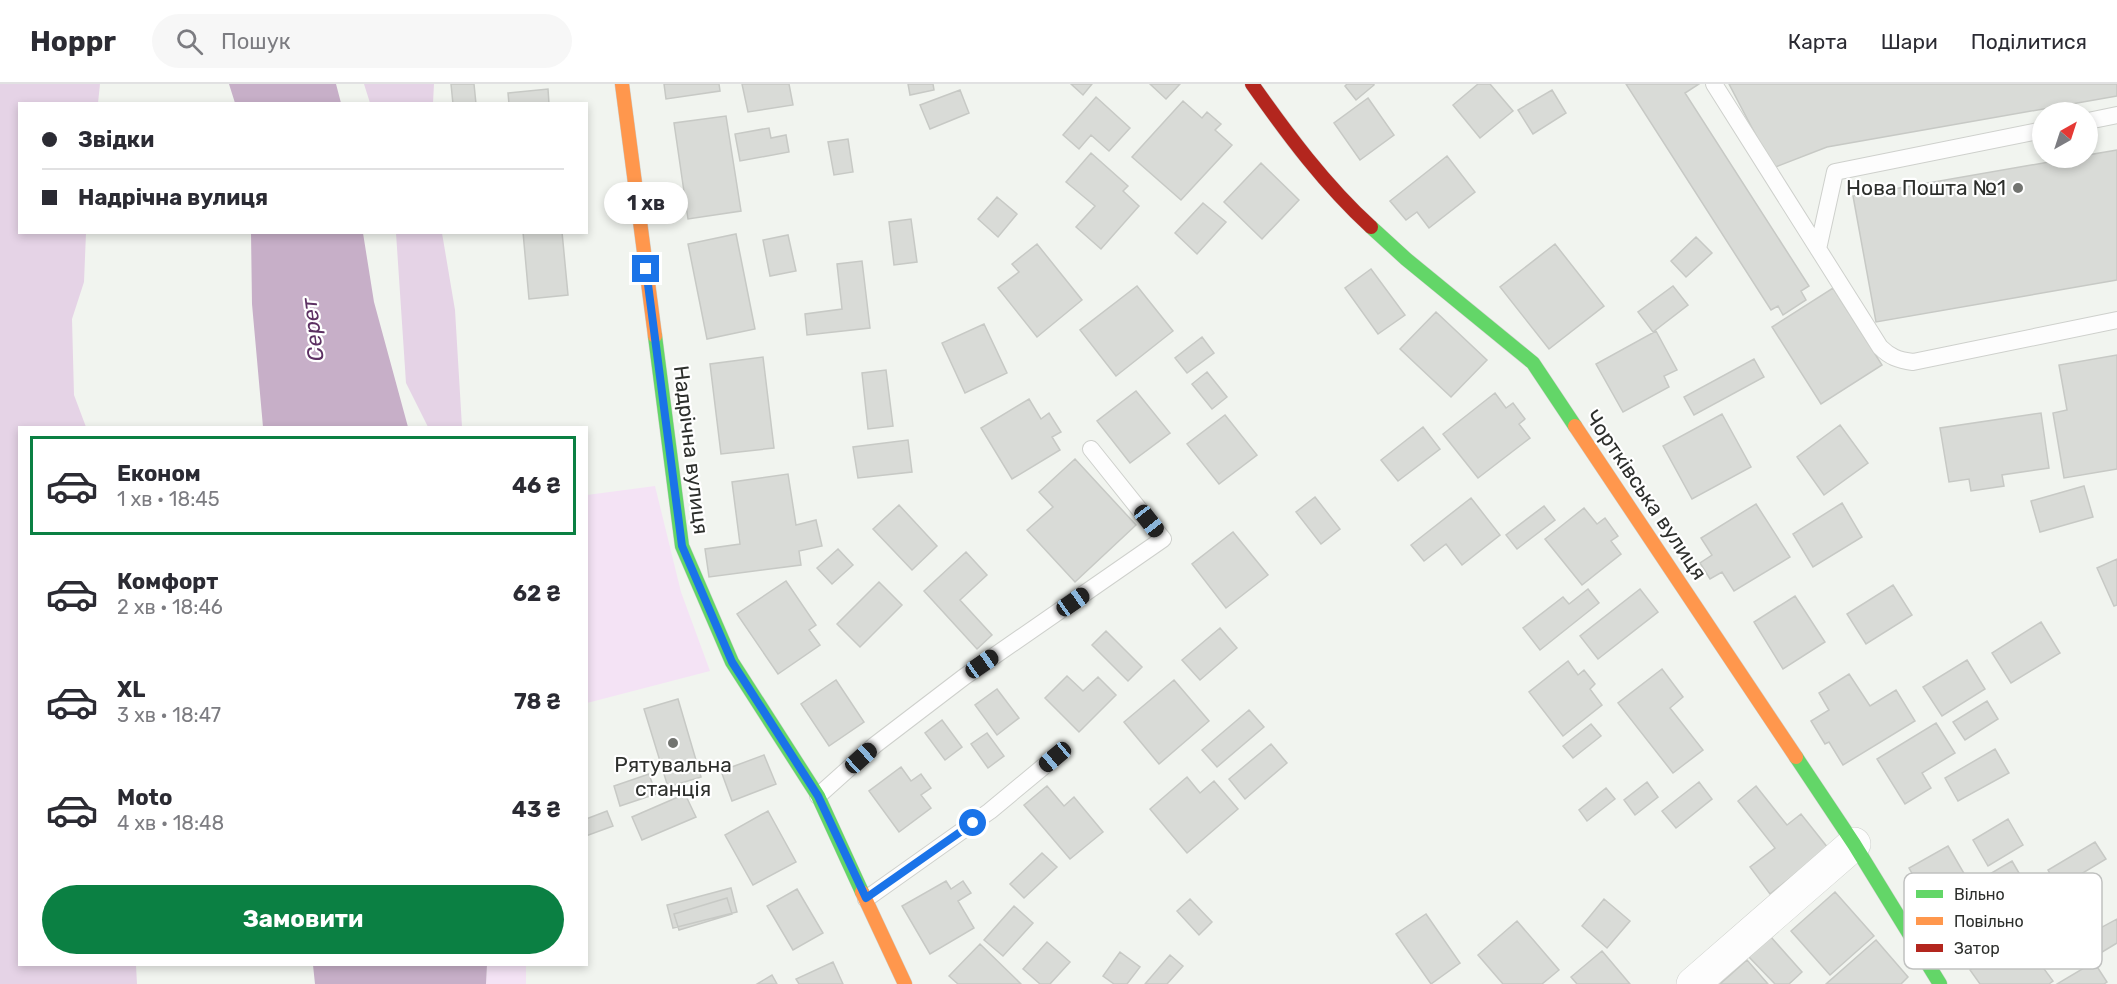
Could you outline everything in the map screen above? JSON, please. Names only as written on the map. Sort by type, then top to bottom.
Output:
[{"type":"street","name":"Надрічна вулиця","points":[[622,84],[682,546],[732,662],[818,796],[905,984]]},
{"type":"street","name":"Чортківська вулиця","points":[[1252,84],[1300,152],[1350,208],[1406,260],[1533,363],[1854,844],[1904,925]]},
{"type":"street","points":[[1693,984],[1854,844]]},
{"type":"street","name":"Чортківська вулиця","points":[[1931,969],[1940,984]]},
{"type":"lane","points":[[1714,84],[1880,347],[1889,356],[1912,362],[2117,320]]},
{"type":"lane","points":[[2098,119],[2117,115]]},
{"type":"lane","points":[[1818,249],[1835,172],[2032,132]]},
{"type":"lane","points":[[818,796],[875,745],[964,677],[1163,539],[1091,449]]},
{"type":"lane","points":[[866,898],[990,812],[1055,757]]},
{"type":"shaded area","points":[[0,84],[100,84],[98,102],[18,102],[18,234],[86,234],[84,282],[72,319],[74,395],[86,426],[18,426],[18,966],[136,966],[137,984],[0,984]]},
{"type":"shaded area","points":[[364,84],[434,84],[433,102],[370,102]]},
{"type":"shaded area","points":[[396,234],[442,234],[455,310],[462,426],[428,426],[406,383]]},
{"type":"shaded area","points":[[655,486],[681,592],[710,671],[588,703],[588,495]]},
{"type":"shaded area","points":[[487,966],[526,966],[526,984],[486,984]]},
{"type":"water","points":[[229,84],[336,84],[341,102],[235,102]]},
{"type":"water","name":"Серет","points":[[251,234],[363,234],[374,302],[408,426],[263,426],[252,304]]},
{"type":"water","points":[[313,966],[487,966],[486,984],[315,984]]},
{"type":"building","points":[[451,84],[474,84],[476,102],[453,102]]},
{"type":"building","points":[[664,84],[719,84],[720,91],[666,99]]},
{"type":"building","points":[[742,84],[789,84],[793,105],[748,112]]},
{"type":"building","points":[[908,84],[933,84],[934,90],[910,95]]},
{"type":"building","points":[[1071,84],[1092,84],[1083,95]]},
{"type":"building","points":[[1150,84],[1180,84],[1166,99]]},
{"type":"building","points":[[1347,84],[1374,85],[1356,100],[1345,86]]},
{"type":"building","points":[[1478,84],[1490,84],[1513,111],[1480,138],[1453,105]]},
{"type":"building","points":[[1626,84],[1699,84],[1685,93],[1809,286],[1801,291],[1806,300],[1783,315],[1778,306],[1771,310]]},
{"type":"building","points":[[1729,84],[2117,84],[2117,96],[2083,102],[2032,102],[2032,111],[1827,147],[1773,168]]},
{"type":"building","points":[[548,89],[549,102],[509,102],[508,93]]},
{"type":"building","points":[[960,90],[969,113],[930,129],[920,105]]},
{"type":"building","points":[[1552,90],[1566,113],[1533,134],[1518,110]]},
{"type":"building","points":[[1096,97],[1130,128],[1109,151],[1091,135],[1079,149],[1063,135]]},
{"type":"building","points":[[1368,98],[1394,135],[1360,160],[1334,123]]},
{"type":"building","points":[[1183,101],[1202,118],[1207,112],[1221,124],[1215,130],[1232,145],[1181,200],[1132,157]]},
{"type":"building","points":[[726,116],[741,211],[688,219],[674,123]]},
{"type":"building","points":[[769,128],[771,138],[786,135],[789,152],[740,161],[735,134]]},
{"type":"building","points":[[848,139],[853,172],[834,175],[828,142]]},
{"type":"building","points":[[2117,150],[2117,280],[1876,322],[1853,196],[2032,165],[2032,168],[2098,168],[2098,153]]},
{"type":"building","points":[[1091,153],[1128,186],[1123,191],[1139,206],[1101,249],[1076,227],[1095,206],[1066,182]]},
{"type":"building","points":[[1447,156],[1475,192],[1429,228],[1417,212],[1406,220],[1390,201]]},
{"type":"building","points":[[1261,163],[1299,200],[1262,239],[1224,202]]},
{"type":"building","points":[[997,197],[1017,214],[998,237],[978,219]]},
{"type":"building","points":[[1203,203],[1226,222],[1197,254],[1175,233]]},
{"type":"building","points":[[911,219],[917,262],[894,265],[889,222]]},
{"type":"building","points":[[523,234],[562,234],[568,295],[529,299]]},
{"type":"building","points":[[736,234],[755,329],[707,339],[688,244]]},
{"type":"building","points":[[788,235],[796,271],[770,276],[763,240]]},
{"type":"building","points":[[1696,237],[1712,253],[1686,277],[1671,261]]},
{"type":"building","points":[[1037,244],[1082,300],[1037,337],[998,288],[1019,272],[1012,264]]},
{"type":"building","points":[[1555,244],[1604,306],[1549,349],[1500,287]]},
{"type":"building","points":[[862,261],[870,328],[807,335],[805,314],[842,309],[837,264]]},
{"type":"building","points":[[1371,269],[1405,315],[1378,334],[1345,288]]},
{"type":"building","points":[[1137,286],[1173,331],[1116,376],[1080,330]]},
{"type":"building","points":[[1673,286],[1688,305],[1653,332],[1638,312]]},
{"type":"building","points":[[1833,288],[1882,365],[1821,404],[1772,327]]},
{"type":"building","points":[[1436,312],[1487,360],[1451,397],[1400,349]]},
{"type":"building","points":[[984,324],[1007,373],[965,393],[942,343]]},
{"type":"building","points":[[1656,331],[1677,370],[1664,376],[1669,387],[1623,412],[1596,364]]},
{"type":"building","points":[[1202,337],[1214,353],[1187,373],[1175,358]]},
{"type":"building","points":[[2117,355],[2117,469],[2064,478],[2053,413],[2067,410],[2059,365]]},
{"type":"building","points":[[763,357],[774,448],[721,454],[710,364]]},
{"type":"building","points":[[1754,359],[1764,377],[1694,415],[1684,397]]},
{"type":"building","points":[[886,370],[893,426],[868,429],[862,373]]},
{"type":"building","points":[[1207,372],[1227,397],[1212,409],[1192,384]]},
{"type":"building","points":[[1136,391],[1170,433],[1130,463],[1097,421]]},
{"type":"building","points":[[1495,393],[1506,408],[1513,403],[1525,419],[1519,424],[1530,438],[1478,478],[1443,434]]},
{"type":"building","points":[[1029,399],[1041,419],[1049,413],[1061,432],[1052,437],[1060,450],[1012,479],[981,428]]},
{"type":"building","points":[[2041,413],[2049,468],[2002,475],[2004,486],[1971,491],[1969,479],[1949,482],[1940,428]]},
{"type":"building","points":[[1722,414],[1751,467],[1692,499],[1663,446]]},
{"type":"building","points":[[1225,415],[1257,455],[1219,484],[1187,444]]},
{"type":"building","points":[[1840,425],[1868,463],[1824,495],[1797,457]]},
{"type":"building","points":[[1423,427],[1440,449],[1398,481],[1381,460]]},
{"type":"building","points":[[908,440],[912,472],[858,478],[853,447]]},
{"type":"building","points":[[1075,459],[1136,525],[1075,582],[1027,530],[1053,507],[1039,492]]},
{"type":"building","points":[[788,474],[796,525],[816,520],[822,546],[799,551],[801,565],[709,577],[705,549],[740,544],[732,482]]},
{"type":"building","points":[[2084,486],[2093,517],[2040,532],[2031,501]]},
{"type":"building","points":[[1315,497],[1340,529],[1321,544],[1296,512]]},
{"type":"building","points":[[1471,498],[1500,535],[1462,565],[1446,544],[1424,561],[1411,545]]},
{"type":"building","points":[[1842,503],[1862,537],[1813,567],[1793,534]]},
{"type":"building","points":[[1756,504],[1790,557],[1734,591],[1722,572],[1710,579],[1700,563],[1712,555],[1701,538]]},
{"type":"building","points":[[899,505],[937,546],[912,570],[873,529]]},
{"type":"building","points":[[1544,506],[1555,520],[1517,549],[1506,535]]},
{"type":"building","points":[[1584,508],[1597,524],[1605,518],[1618,536],[1611,541],[1621,554],[1582,585],[1545,539]]},
{"type":"building","points":[[1233,532],[1268,575],[1226,608],[1192,564]]},
{"type":"building","points":[[838,549],[853,565],[832,584],[817,568]]},
{"type":"building","points":[[966,552],[987,575],[960,600],[992,635],[977,649],[924,591]]},
{"type":"building","points":[[2117,559],[2117,605],[2114,606],[2097,568]]},
{"type":"building","points":[[786,581],[816,625],[809,630],[820,645],[778,674],[737,614]]},
{"type":"building","points":[[879,582],[902,605],[860,647],[837,624]]},
{"type":"building","points":[[1893,585],[1912,615],[1866,644],[1847,614]]},
{"type":"building","points":[[1588,589],[1599,603],[1540,650],[1523,628],[1563,597],[1569,604]]},
{"type":"building","points":[[1640,589],[1658,612],[1598,659],[1580,636]]},
{"type":"building","points":[[1795,596],[1825,642],[1783,669],[1754,622]]},
{"type":"building","points":[[2041,622],[2060,653],[2011,683],[1992,653]]},
{"type":"building","points":[[1220,628],[1237,648],[1200,680],[1182,660]]},
{"type":"building","points":[[1106,631],[1142,667],[1128,681],[1092,645]]},
{"type":"building","points":[[1967,660],[1985,689],[1942,716],[1923,687]]},
{"type":"building","points":[[1568,661],[1578,675],[1584,670],[1595,684],[1590,689],[1602,705],[1563,736],[1529,692]]},
{"type":"building","points":[[1662,669],[1683,697],[1670,708],[1703,750],[1673,773],[1618,703]]},
{"type":"building","points":[[1849,674],[1870,706],[1896,690],[1915,721],[1843,765],[1829,742],[1825,744],[1811,721],[1829,710],[1819,693]]},
{"type":"building","points":[[1067,676],[1083,691],[1098,677],[1116,695],[1079,732],[1045,698]]},
{"type":"building","points":[[836,680],[864,722],[829,746],[801,704]]},
{"type":"building","points":[[1174,680],[1209,721],[1159,764],[1124,722]]},
{"type":"building","points":[[997,689],[1019,718],[997,735],[975,705]]},
{"type":"building","name":"Рятувальна станція","points":[[678,699],[701,777],[668,787],[644,709]]},
{"type":"building","points":[[1987,701],[1998,719],[1965,740],[1953,722]]},
{"type":"building","points":[[1249,710],[1264,727],[1217,767],[1202,750]]},
{"type":"building","points":[[942,720],[962,747],[945,760],[925,733]]},
{"type":"building","points":[[1936,723],[1955,753],[1922,773],[1931,788],[1905,804],[1877,759]]},
{"type":"building","points":[[1591,724],[1601,736],[1573,758],[1563,746]]},
{"type":"building","points":[[987,733],[1004,756],[988,768],[971,744]]},
{"type":"building","points":[[1271,744],[1287,763],[1245,799],[1229,779]]},
{"type":"building","points":[[1995,749],[2009,773],[1958,801],[1945,778]]},
{"type":"building","points":[[764,755],[776,784],[732,801],[721,771]]},
{"type":"building","points":[[901,767],[911,781],[921,774],[931,788],[921,795],[931,808],[899,832],[869,791]]},
{"type":"building","points":[[649,774],[656,794],[620,806],[614,786]]},
{"type":"building","points":[[1187,777],[1200,793],[1214,781],[1238,809],[1187,853],[1150,809]]},
{"type":"building","points":[[1647,782],[1658,797],[1635,815],[1624,800]]},
{"type":"building","points":[[1699,782],[1712,799],[1676,828],[1662,811]]},
{"type":"building","points":[[1047,786],[1064,806],[1074,797],[1103,832],[1070,859],[1024,805]]},
{"type":"building","points":[[1756,786],[1787,825],[1801,814],[1828,848],[1770,894],[1750,867],[1775,848],[1738,801]]},
{"type":"building","points":[[1606,788],[1615,799],[1587,821],[1579,810]]},
{"type":"building","points":[[685,794],[696,817],[642,840],[632,817]]},
{"type":"building","points":[[607,811],[613,826],[588,835],[588,818]]},
{"type":"building","points":[[768,811],[796,862],[753,885],[725,835]]},
{"type":"building","points":[[2008,819],[2023,845],[1988,866],[1973,840]]},
{"type":"building","points":[[2095,842],[2106,859],[2083,873],[2050,873],[2048,870]]},
{"type":"building","points":[[1948,846],[1964,873],[1912,873],[1909,868]]},
{"type":"building","points":[[1042,853],[1057,867],[1024,898],[1010,884]]},
{"type":"building","points":[[2012,861],[2019,873],[1991,873]]},
{"type":"building","points":[[946,881],[951,889],[963,881],[971,893],[958,901],[974,928],[930,954],[902,906]]},
{"type":"building","points":[[731,888],[737,912],[673,928],[667,905]]},
{"type":"building","points":[[797,889],[823,933],[793,950],[767,906]]},
{"type":"building","points":[[1835,892],[1874,936],[1830,975],[1791,931]]},
{"type":"building","points":[[727,898],[732,914],[679,930],[674,914]]},
{"type":"building","points":[[1190,899],[1212,922],[1199,935],[1177,911]]},
{"type":"building","points":[[1604,899],[1630,921],[1607,948],[1582,926]]},
{"type":"building","points":[[1014,906],[1033,923],[1003,956],[984,940]]},
{"type":"building","points":[[1426,914],[1460,963],[1431,984],[1396,934]]},
{"type":"building","points":[[2117,919],[2117,943],[2102,952],[2102,927]]},
{"type":"building","points":[[1517,921],[1559,970],[1542,984],[1503,984],[1478,955]]},
{"type":"building","points":[[1770,936],[1802,972],[1789,984],[1775,984],[1748,956]]},
{"type":"building","points":[[1876,940],[1908,977],[1901,984],[1826,984]]},
{"type":"building","points":[[1047,942],[1070,962],[1050,984],[1040,984],[1023,969]]},
{"type":"building","points":[[980,944],[1021,984],[958,984],[949,976]]},
{"type":"building","points":[[1602,951],[1630,984],[1577,984],[1571,977]]},
{"type":"building","points":[[1120,952],[1140,967],[1127,984],[1114,984],[1103,976]]},
{"type":"building","points":[[1170,955],[1183,966],[1167,984],[1145,984]]},
{"type":"building","points":[[1747,960],[1768,984],[1720,984]]},
{"type":"building","points":[[833,962],[843,984],[799,984],[796,979]]},
{"type":"building","points":[[2044,969],[2053,981],[2049,984],[1980,984],[1970,970]]},
{"type":"building","points":[[2082,969],[2099,969],[2107,982],[2104,984],[2057,984]]},
{"type":"building","points":[[772,975],[777,984],[757,984]]},
{"type":"traffic: fast","points":[[1371,227],[1406,259],[1533,363],[1575,426]]},
{"type":"traffic: fast","points":[[655,336],[682,546],[732,662],[818,796],[862,892]]},
{"type":"traffic: fast","points":[[1796,757],[1854,844],[1904,925]]},
{"type":"traffic: fast","points":[[1931,969],[1940,984]]},
{"type":"traffic: slow","points":[[622,84],[655,336]]},
{"type":"traffic: slow","points":[[1575,426],[1796,757]]},
{"type":"traffic: slow","points":[[862,892],[905,984]]},
{"type":"traffic: jam","points":[[1252,84],[1308,159],[1371,227]]},
{"type":"place","name":"Нова Пошта №1","points":[[2018,188]]},
{"type":"place","name":"Рятувальна станція","points":[[673,743]]},
{"type":"route","points":[[646,269],[682,546],[732,662],[818,796],[866,898],[973,823]]}]
